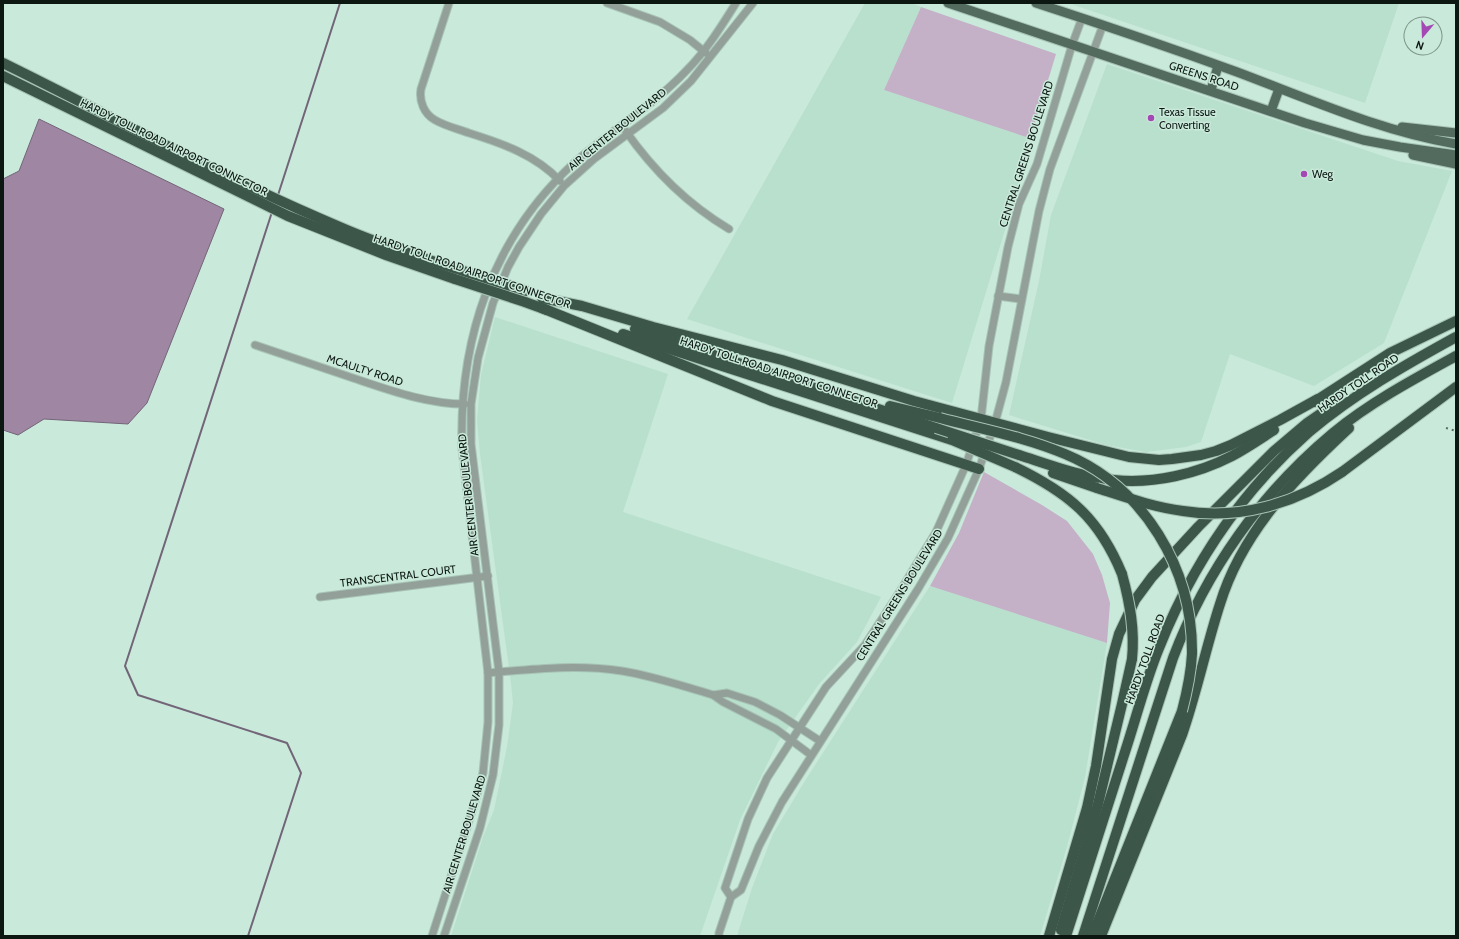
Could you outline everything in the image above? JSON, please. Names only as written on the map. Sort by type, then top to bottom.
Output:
[{"type":"highway","points":[[3,57],[31,77]]},
{"type":"highway","name":"HARDY TOLL ROAD AIRPORT CONNECTOR","points":[[3,63],[291,206],[525,302],[542,303],[846,395],[937,427],[952,440],[1017,461]]},
{"type":"highway","name":"HARDY TOLL ROAD AIRPORT CONNECTOR","points":[[3,76],[259,203],[386,255],[528,292],[542,303],[937,427]]},
{"type":"highway","points":[[3,81],[59,104]]},
{"type":"highway","points":[[542,303],[582,306],[653,327],[782,360],[894,395],[1119,455],[1172,459],[1201,455],[1231,445],[1318,399],[1390,354],[1456,321]]},
{"type":"highway","points":[[542,303],[772,401],[978,469]]},
{"type":"highway","name":"HARDY TOLL ROAD","points":[[1066,936],[1158,650],[1181,598],[1198,565],[1234,512],[1258,483],[1309,432],[1346,403],[1383,378],[1456,336]]},
{"type":"highway","points":[[1083,936],[1180,639],[1203,592],[1230,546],[1253,515],[1284,479],[1333,433],[1381,399],[1456,356]]},
{"type":"highway","points":[[1049,936],[1087,808],[1096,766],[1112,659],[1119,634],[1135,600],[1152,577],[1274,451],[1342,399],[1358,389],[1383,378]]},
{"type":"highway","points":[[937,427],[1017,461],[1097,488],[1171,509],[1195,513],[1221,514],[1244,512],[1281,503],[1310,492],[1342,472],[1456,387]]},
{"type":"highway","points":[[1017,461],[1113,480],[1143,481],[1188,473],[1219,462],[1233,455],[1294,417],[1318,399]]},
{"type":"highway","points":[[1101,936],[1182,735],[1193,703],[1220,603],[1237,562],[1255,530],[1301,473],[1381,399]]},
{"type":"highway","points":[[937,427],[1032,442],[1065,454],[1091,467],[1115,484],[1137,505],[1154,526],[1168,549],[1178,571],[1188,609],[1192,656],[1190,678],[1182,711],[1092,936]]},
{"type":"highway","points":[[1017,461],[1069,498],[1088,516],[1110,548],[1122,574],[1133,623],[1132,659],[1106,773],[1060,936]]},
{"type":"main road","name":"GREENS ROAD","points":[[948,3],[1271,111],[1363,140],[1456,155]]},
{"type":"main road","name":"GREENS ROAD","points":[[1036,3],[1103,25],[1380,125],[1424,138],[1456,144]]},
{"type":"main road","points":[[1211,90],[1218,66]]},
{"type":"main road","points":[[1271,111],[1279,89]]},
{"type":"main road","points":[[1380,125],[1456,133]]},
{"type":"main road","points":[[1363,140],[1400,152],[1456,164]]},
{"type":"street","points":[[449,3],[421,89],[421,101],[423,108],[434,120],[493,141],[524,154],[558,179],[564,186]]},
{"type":"street","points":[[607,3],[660,22],[690,40],[711,57]]},
{"type":"street","name":"AIR CENTER BOULEVARD","points":[[432,936],[483,773],[488,722],[488,673],[462,448],[462,404],[471,339],[484,300],[504,255],[522,224],[542,198],[558,179],[586,153],[672,85],[687,71],[704,51],[736,3]]},
{"type":"street","name":"AIR CENTER BOULEVARD","points":[[444,936],[480,828],[493,775],[499,725],[499,672],[471,444],[471,404],[478,358],[493,303],[508,267],[519,247],[541,214],[564,186],[594,159],[663,108],[691,81],[753,3]]},
{"type":"street","name":"CENTRAL GREENS BOULEVARD","points":[[730,897],[725,888],[748,819],[767,778],[826,687],[865,645],[919,561],[936,532],[966,465],[981,419],[988,346],[1019,204],[1037,164],[1072,45],[1082,18]]},
{"type":"street","name":"CENTRAL GREENS BOULEVARD","points":[[718,935],[730,897],[741,890],[759,846],[782,802],[908,605],[948,538],[978,469],[995,423],[1006,382],[1039,211],[1050,169],[1103,25]]},
{"type":"street","points":[[621,126],[651,164],[678,192],[714,220],[729,229]]},
{"type":"street","points":[[1037,164],[1050,169]]},
{"type":"street","points":[[998,296],[1021,299]]},
{"type":"street","points":[[484,300],[493,303]]},
{"type":"street","name":"MCAULTY ROAD","points":[[255,345],[408,395],[427,400],[471,404]]},
{"type":"street","points":[[468,500],[478,498]]},
{"type":"street","points":[[936,532],[948,538]]},
{"type":"street","name":"TRANSCENTRAL COURT","points":[[320,598],[488,576]]},
{"type":"street","points":[[488,673],[579,667],[606,669],[636,674],[713,695],[723,702],[776,729],[811,755]]},
{"type":"street","points":[[713,695],[727,693],[755,702],[820,741]]},
{"type":"street","points":[[483,773],[493,775]]},
{"type":"street","points":[[460,850],[471,854]]},
{"type":"shaded area","points":[[865,3],[912,3],[921,7],[884,90],[1026,137],[1031,145],[952,403],[687,319]]},
{"type":"shaded area","points":[[1068,3],[1399,3],[1365,103]]},
{"type":"shaded area","points":[[921,7],[1056,54],[1032,133],[1026,137],[884,90]]},
{"type":"shaded area","points":[[1107,64],[1398,161],[1452,171],[1384,343],[1314,386],[1230,354],[1201,442],[1186,447],[1146,452],[1106,445],[1009,415],[1039,281],[1051,215]]},
{"type":"shaded area","points":[[39,119],[224,209],[147,403],[128,424],[44,419],[18,435],[3,430],[3,179],[19,171]]},
{"type":"shaded area","points":[[495,317],[668,374],[623,512],[881,597],[857,642],[819,684],[778,742],[740,820],[700,936],[451,936],[483,837],[494,810],[507,747],[513,703],[480,454],[477,421],[481,375]]},
{"type":"shaded area","points":[[984,472],[1067,521],[1093,554],[1102,575],[1110,603],[1107,643],[930,586],[959,533]]},
{"type":"shaded area","points":[[930,586],[1107,643],[1085,777],[1067,847],[1040,936],[737,936],[752,888],[773,834],[803,784]]},
{"type":"waterway","points":[[278,195],[340,3]]},
{"type":"waterway","points":[[248,936],[301,773],[287,743],[138,695],[125,666],[272,212]]},
{"type":"railway","points":[[1446,428],[1456,431]]},
{"type":"place","name":"Texas Tissue Converting","points":[[1151,118]]},
{"type":"place","name":"Weg","points":[[1304,174]]}]
